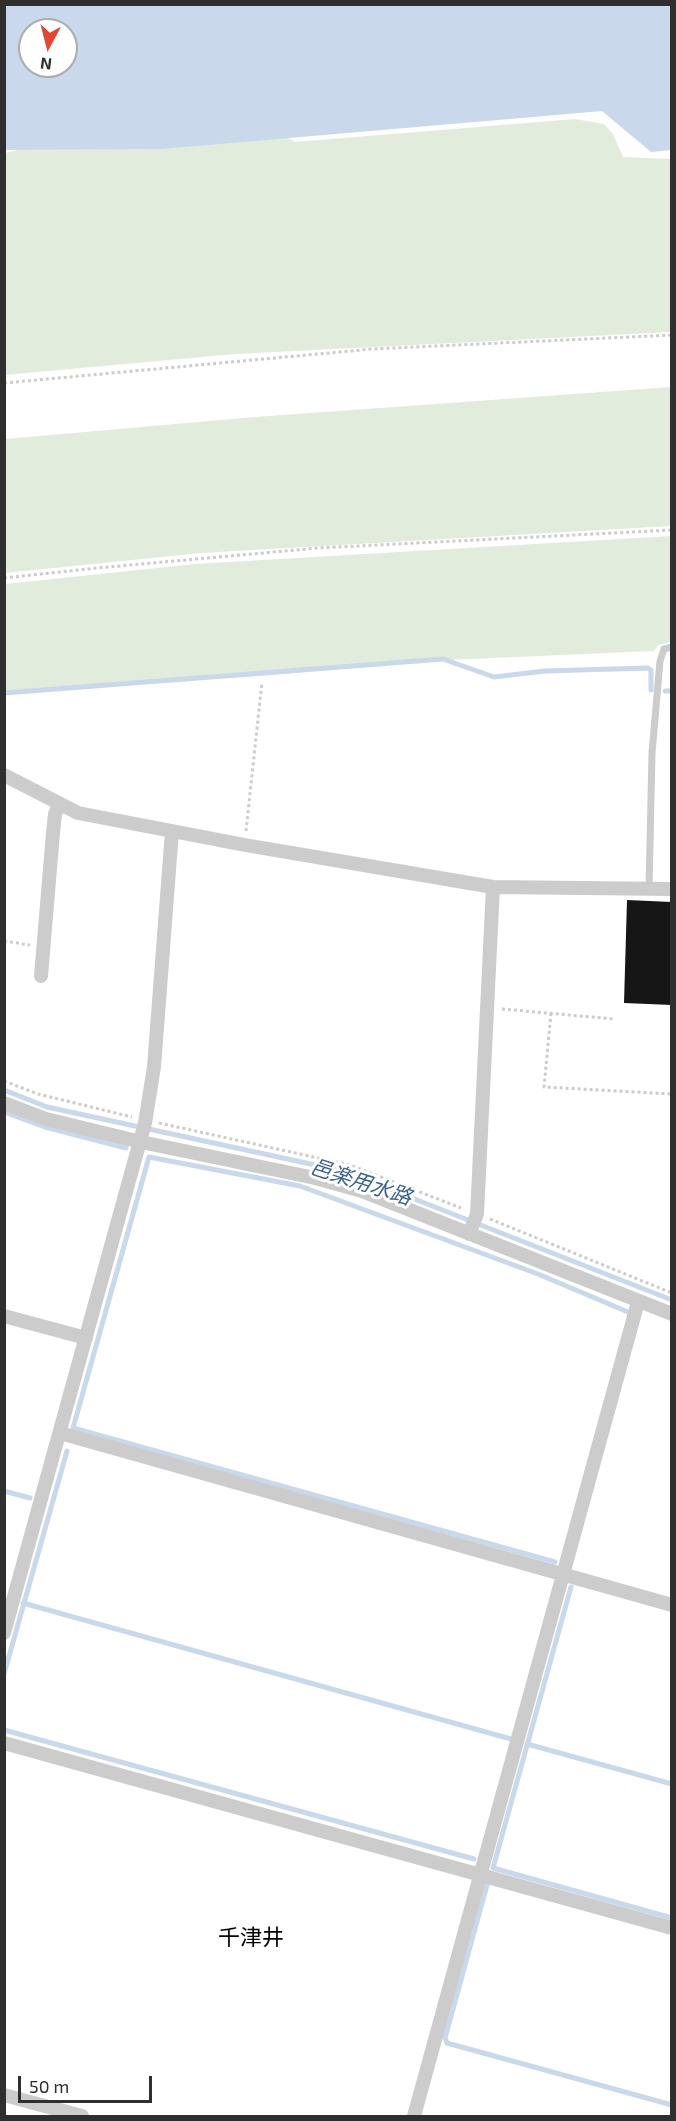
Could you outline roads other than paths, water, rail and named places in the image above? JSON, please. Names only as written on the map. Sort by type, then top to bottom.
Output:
[{"type":"street","points":[[4,775],[78,813],[245,845],[493,887],[672,889]]},
{"type":"street","points":[[41,976],[53,832],[59,804]]},
{"type":"street","points":[[4,1633],[142,1133],[154,1067],[172,831]]},
{"type":"street","points":[[472,1226],[493,887]]},
{"type":"street","points":[[4,1102],[46,1119],[142,1133],[353,1188],[472,1226],[638,1302],[672,1314]]},
{"type":"street","points":[[414,2116],[638,1302]]},
{"type":"street","points":[[4,1316],[86,1338]]},
{"type":"street","points":[[60,1433],[672,1605]]},
{"type":"street","points":[[4,1743],[672,1928]]},
{"type":"street","points":[[4,2096],[82,2116]]},
{"type":"lane","points":[[649,889],[652,753],[656,707],[662,654],[664,650],[672,647]]},
{"type":"water","points":[[4,5],[671,5],[671,150],[651,152],[602,111],[162,149],[5,150]]},
{"type":"waterway","points":[[4,693],[443,659],[494,677],[545,671],[648,668],[651,670],[651,690]]},
{"type":"waterway","points":[[665,691],[672,691]]},
{"type":"waterway","name":"邑楽用水路","points":[[4,1090],[47,1107],[343,1171],[672,1300]]},
{"type":"waterway","points":[[4,1112],[45,1127],[126,1148]]},
{"type":"waterway","points":[[555,1562],[73,1428],[149,1157],[300,1186],[538,1274],[628,1312]]},
{"type":"waterway","points":[[4,1674],[67,1451]]},
{"type":"waterway","points":[[4,1491],[30,1498]]},
{"type":"waterway","points":[[571,1587],[493,1868],[672,1918]]},
{"type":"waterway","points":[[23,1603],[511,1739]]},
{"type":"waterway","points":[[4,1730],[474,1859]]},
{"type":"waterway","points":[[527,1744],[672,1784]]},
{"type":"waterway","points":[[487,1885],[445,2038],[447,2043],[672,2105]]},
{"type":"district","name":"千津井","points":[[251,1938]]}]
